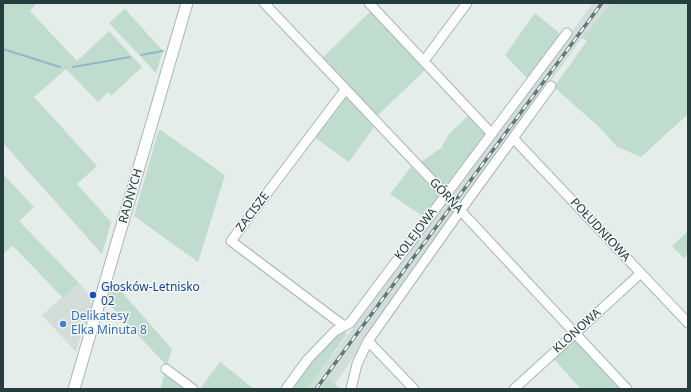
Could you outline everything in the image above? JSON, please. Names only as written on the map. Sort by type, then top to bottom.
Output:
[{"type":"street","name":"RADNYCH","points":[[74,389],[187,3]]},
{"type":"street","name":"GÓRNA","points":[[264,3],[627,389]]},
{"type":"street","points":[[369,3],[492,134]]},
{"type":"street","points":[[424,61],[467,3]]},
{"type":"street","name":"KOLEJOWA","points":[[286,389],[308,359],[335,331],[350,323],[567,32]]},
{"type":"street","name":"KOLEJOWA","points":[[351,389],[357,364],[368,341],[512,138],[551,86]]},
{"type":"street","name":"ZACISZE","points":[[344,326],[231,241],[345,90]]},
{"type":"street","name":"POŁUDNIOWA","points":[[512,138],[688,323]]},
{"type":"street","name":"KLONOWA","points":[[514,389],[641,273]]},
{"type":"street","points":[[368,341],[414,389]]},
{"type":"street","points":[[166,369],[193,389]]},
{"type":"shaded area","points":[[593,3],[611,3],[582,38],[462,204],[458,204],[452,198],[452,194]]},
{"type":"shaded area","points":[[447,201],[454,209],[455,213],[335,384],[328,379],[320,389],[308,389]]},
{"type":"shaded area","points":[[79,283],[91,296],[90,300],[92,304],[90,312],[87,312],[87,314],[90,315],[87,324],[84,324],[76,352],[42,315]]},
{"type":"green space","points":[[3,3],[37,3],[30,11],[77,61],[109,31],[142,67],[111,96],[108,92],[98,102],[66,69],[34,97],[97,166],[77,184],[111,222],[102,254],[3,143]]},
{"type":"green space","points":[[611,3],[688,3],[688,114],[641,157],[617,147],[600,128],[554,87],[587,41],[582,38]]},
{"type":"green space","points":[[125,9],[163,51],[156,73],[109,23]]},
{"type":"green space","points":[[372,10],[426,69],[377,116],[322,58]]},
{"type":"green space","points":[[535,13],[563,36],[528,79],[505,55]]},
{"type":"green space","points":[[345,96],[374,127],[349,162],[314,137]]},
{"type":"green space","points":[[470,114],[488,133],[446,190],[421,162],[441,148],[449,134]]},
{"type":"green space","points":[[159,129],[225,175],[198,262],[134,216]]},
{"type":"green space","points":[[411,167],[440,196],[424,217],[390,194]]},
{"type":"green space","points":[[3,174],[34,207],[19,221],[79,283],[63,298],[13,246],[3,254]]},
{"type":"green space","points":[[688,231],[688,254],[684,258],[672,246]]},
{"type":"green space","points":[[113,282],[172,349],[167,366],[107,302]]},
{"type":"green space","points":[[343,331],[347,334],[308,389],[291,389],[324,345]]},
{"type":"green space","points":[[573,339],[620,389],[581,389],[553,358]]},
{"type":"green space","points":[[220,362],[254,389],[200,389]]},
{"type":"green space","points":[[165,372],[188,389],[160,389]]},
{"type":"green space","points":[[328,378],[335,384],[340,389],[320,389]]},
{"type":"waterway","points":[[3,49],[60,67]]},
{"type":"waterway","points":[[141,55],[163,51]]},
{"type":"waterway","points":[[73,67],[130,57]]},
{"type":"railway","points":[[316,389],[602,3]]},
{"type":"place","name":"Głosków-Letnisko 02","points":[[93,295]]},
{"type":"place","name":"Delikatesy Elka Minuta 8","points":[[63,324]]}]
